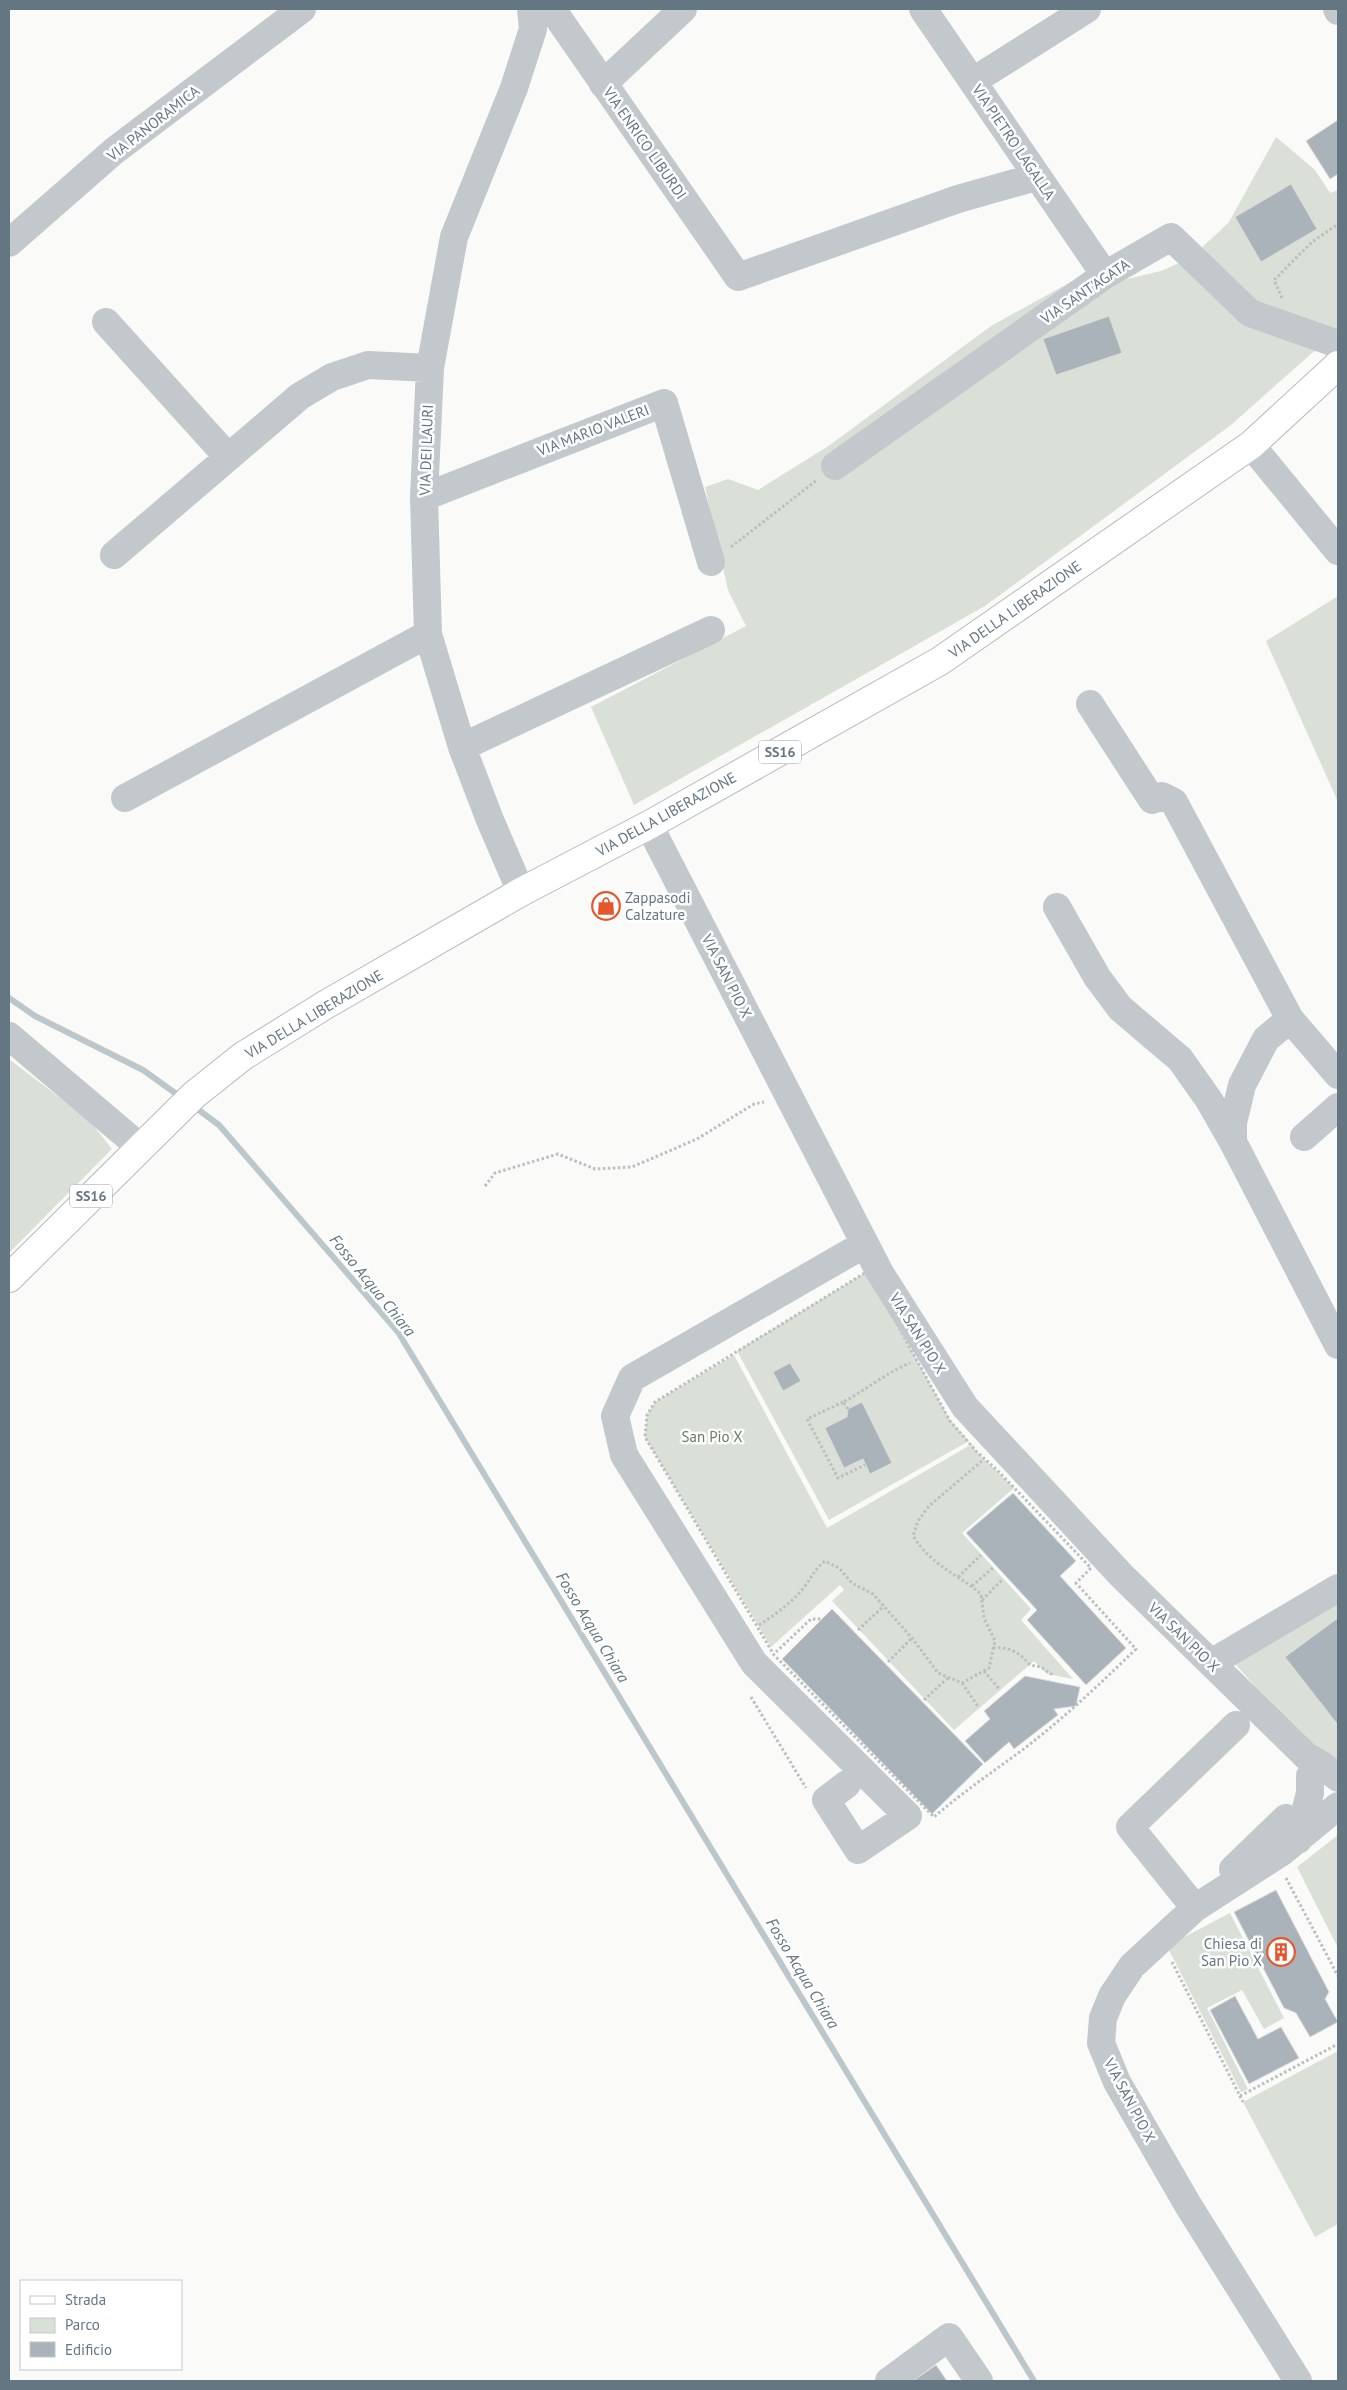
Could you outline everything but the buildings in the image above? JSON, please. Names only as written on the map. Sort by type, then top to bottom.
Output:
[{"type":"main road","name":"VIA DELLA LIBERAZIONE","points":[[9,1278],[194,1095],[243,1056],[325,1005],[521,892],[649,825],[940,661],[1250,444],[1338,365]]},
{"type":"street","name":"VIA PANORAMICA","points":[[9,243],[114,151],[302,9]]},
{"type":"street","name":"VIA DEI LAURI","points":[[521,892],[490,820],[462,747],[428,634],[424,497],[430,368],[454,237],[514,88],[533,29],[531,9]]},
{"type":"street","name":"VIA ENRICO LIBURDI","points":[[552,9],[738,277],[958,200],[1036,177]]},
{"type":"street","points":[[603,84],[683,9]]},
{"type":"street","name":"VIA PIETRO LAGALLA","points":[[923,9],[1036,177],[1105,275]]},
{"type":"street","points":[[973,81],[1087,9]]},
{"type":"street","name":"VIA SANT'AGATA","points":[[835,466],[1105,275],[1171,237],[1250,313],[1338,344]]},
{"type":"street","points":[[106,322],[228,457]]},
{"type":"street","points":[[114,555],[300,396],[332,377],[368,365],[430,368]]},
{"type":"street","name":"VIA MARIO VALERI","points":[[424,497],[664,403],[711,562]]},
{"type":"street","points":[[1250,444],[1338,551]]},
{"type":"street","points":[[462,747],[711,630]]},
{"type":"street","points":[[125,798],[428,634]]},
{"type":"street","points":[[1090,704],[1152,800],[1162,796],[1174,802],[1290,1019],[1334,1069]]},
{"type":"street","name":"VIA SAN PIO X","points":[[649,825],[880,1273],[965,1407],[1121,1575],[1211,1663],[1308,1766],[1336,1808],[1292,1829],[1226,1887],[1195,1908],[1132,1966],[1109,2003],[1103,2018],[1101,2043],[1117,2082],[1169,2172],[1298,2381]]},
{"type":"street","points":[[1056,907],[1097,977],[1120,1008],[1180,1059],[1209,1100],[1233,1142],[1338,1345]]},
{"type":"street","points":[[1233,1142],[1233,1123],[1242,1085],[1266,1039],[1290,1019]]},
{"type":"street","points":[[9,1036],[140,1147]]},
{"type":"street","points":[[1304,1137],[1338,1107]]},
{"type":"street","points":[[847,1784],[826,1800],[858,1850],[908,1816],[754,1663],[624,1455],[615,1416],[632,1378],[865,1244]]},
{"type":"street","points":[[1211,1663],[1338,1588]]},
{"type":"street","points":[[1195,1908],[1130,1828],[1236,1724]]},
{"type":"street","name":"VIA SAN PIO X","points":[[1308,1766],[1322,1765],[1338,1778]]},
{"type":"street","points":[[1292,1829],[1308,1803],[1308,1766]]},
{"type":"street","points":[[889,2381],[949,2337],[979,2381]]},
{"type":"path","points":[[1298,330],[1274,280],[1312,242],[1338,224]]},
{"type":"path","points":[[711,562],[835,466]]},
{"type":"path","points":[[485,1186],[495,1173],[558,1154],[595,1169],[632,1167],[697,1139],[754,1104],[777,1099],[792,1102]]},
{"type":"path","points":[[868,1271],[917,1360],[950,1420],[985,1459],[1091,1568],[1076,1583],[1136,1648],[1089,1695],[1024,1748],[970,1786],[934,1817],[774,1655],[758,1625],[645,1437],[647,1415],[655,1402],[868,1271]]},
{"type":"path","points":[[866,1464],[838,1478],[807,1419],[862,1392],[890,1372],[917,1360]]},
{"type":"path","points":[[843,1402],[848,1409]]},
{"type":"path","points":[[962,1683],[988,1668],[995,1641],[984,1618],[981,1594],[972,1586],[936,1564],[923,1552],[914,1536],[918,1521],[929,1506],[985,1459]]},
{"type":"path","points":[[958,1577],[981,1555]]},
{"type":"path","points":[[758,1625],[782,1610],[805,1586],[814,1570],[825,1561],[839,1568],[852,1583],[873,1594],[912,1638],[938,1673],[962,1683],[979,1708]]},
{"type":"path","points":[[972,1586],[993,1568]]},
{"type":"path","points":[[982,1600],[1003,1579]]},
{"type":"path","points":[[858,1630],[884,1606]]},
{"type":"path","points":[[774,1655],[811,1619],[822,1619]]},
{"type":"path","points":[[888,1662],[912,1638]]},
{"type":"path","points":[[993,1648],[1003,1647],[1022,1655],[1030,1665],[1041,1667],[1053,1675]]},
{"type":"path","points":[[984,1671],[1000,1690]]},
{"type":"path","points":[[924,1700],[949,1678]]},
{"type":"path","points":[[1279,1880],[1285,1876],[1338,1976]]},
{"type":"path","points":[[1169,1958],[1243,2102]]},
{"type":"path","points":[[1240,2096],[1338,2044]]},
{"type":"green space","points":[[1276,137],[1315,170],[1330,193],[1338,190],[1338,330],[1231,425],[985,606],[634,805],[591,707],[746,626],[728,590],[705,487],[728,479],[758,490],[830,445],[991,326],[1076,279],[1085,289],[1161,271],[1192,257],[1229,222]]},
{"type":"green space","points":[[1338,596],[1338,802],[1266,641]]},
{"type":"green space","points":[[9,1059],[89,1120],[112,1149],[9,1253]]},
{"type":"green space","points":[[868,1271],[950,1420],[969,1441],[829,1520],[737,1351]]},
{"type":"green space","name":"San Pio X","points":[[734,1355],[827,1528],[972,1444],[976,1451],[1014,1488],[962,1533],[1031,1609],[1021,1620],[1073,1679],[1047,1674],[1034,1661],[954,1730],[832,1601],[844,1590],[840,1585],[771,1647],[645,1437],[647,1415],[655,1402]]},
{"type":"green space","points":[[1338,1596],[1338,1768],[1312,1751],[1229,1657]]},
{"type":"green space","points":[[1338,1835],[1338,1948],[1297,1867]]},
{"type":"green space","points":[[1230,1913],[1284,2018],[1264,2029],[1242,1990],[1207,2008],[1248,2089],[1241,2092],[1167,1946]]},
{"type":"green space","points":[[1338,2051],[1338,2224],[1315,2237],[1243,2102]]},
{"type":"waterway","name":"Fosso Acqua Chiara","points":[[9,998],[35,1016],[143,1070],[182,1098]]},
{"type":"waterway","name":"Fosso Acqua Chiara","points":[[192,1105],[219,1125],[398,1332],[1034,2381]]},
{"type":"place","name":"Zappasodi Calzature","points":[[606,906]]},
{"type":"place","name":"Chiesa di San Pio X","points":[[1281,1952]]}]
